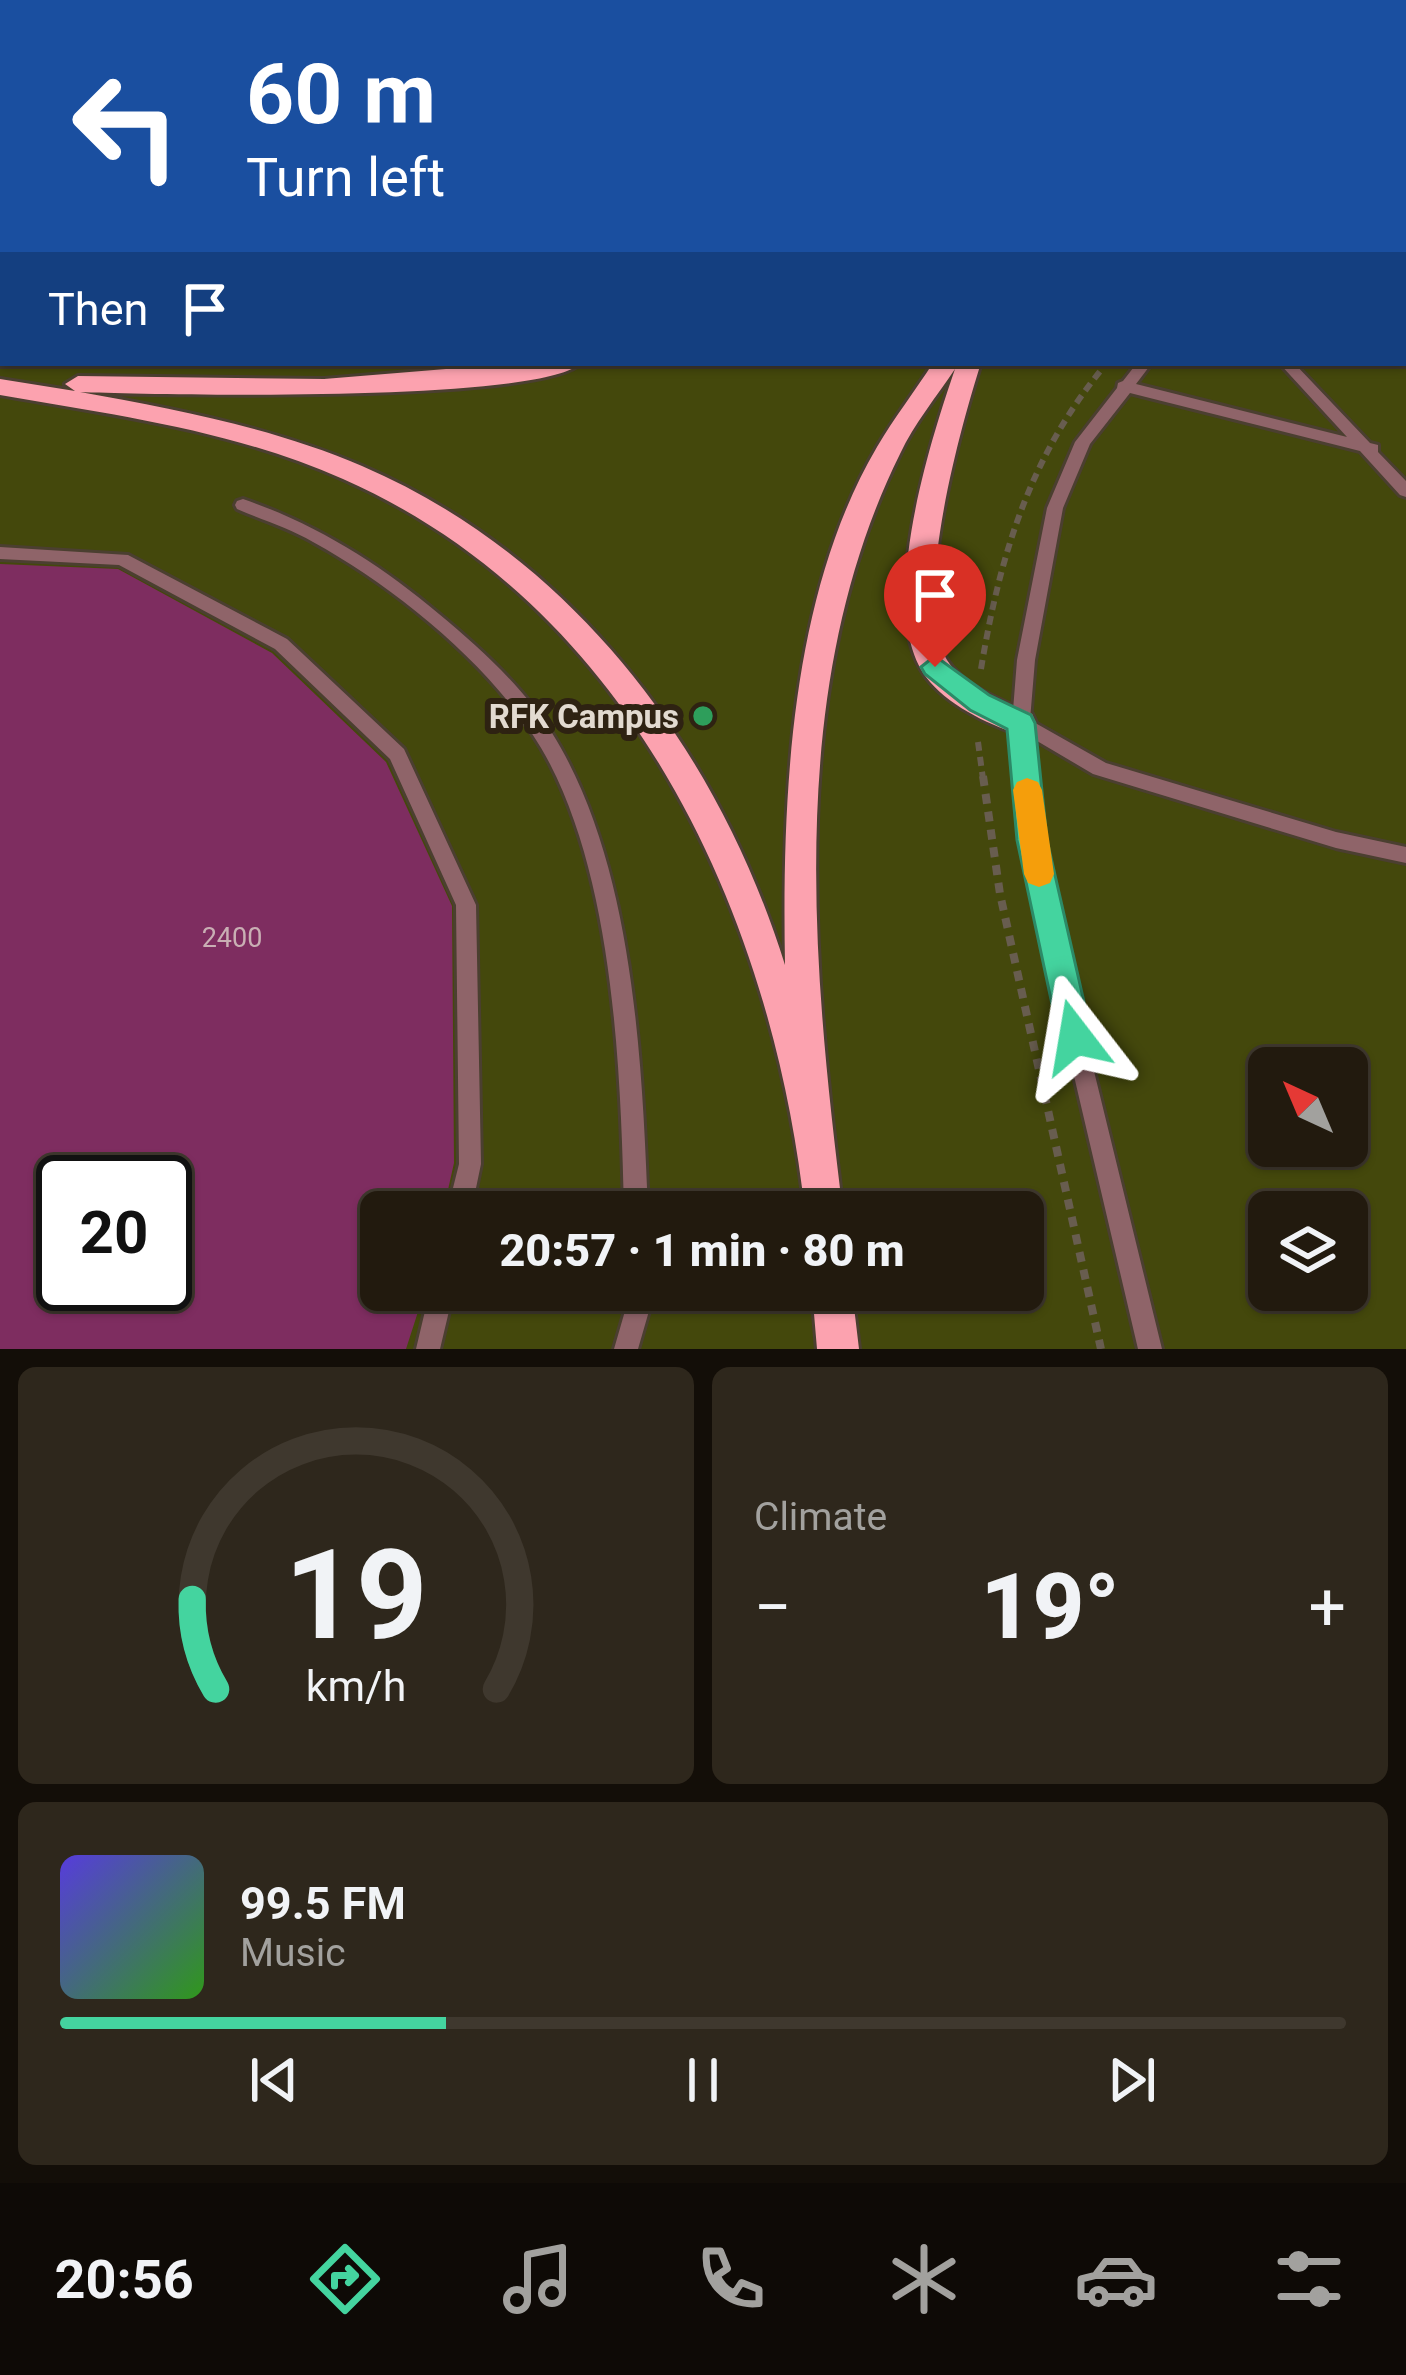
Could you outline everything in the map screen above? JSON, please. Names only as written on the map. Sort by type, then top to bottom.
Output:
[{"type":"main road","points":[[0,383],[304,389],[428,382],[547,366]]},
{"type":"main road","points":[[821,1191],[813,1133],[802,917],[805,761],[817,666],[854,530],[880,471],[944,366]]},
{"type":"main road","points":[[968,366],[929,505],[922,631],[935,667],[980,703],[1021,723]]},
{"type":"main road","points":[[0,383],[175,417],[343,468],[467,534],[576,624],[655,722],[720,841],[760,944],[813,1133]]},
{"type":"main road","points":[[834,1311],[838,1349]]},
{"type":"lane","points":[[1142,366],[1083,442],[1055,508],[1026,660],[1021,723],[1032,840],[1150,1349]]},
{"type":"lane","points":[[1289,366],[1372,449],[1406,491]]},
{"type":"lane","points":[[1123,386],[1372,449]]},
{"type":"lane","points":[[243,505],[320,538],[421,609],[510,689],[560,763],[598,869],[634,1095],[636,1191]]},
{"type":"lane","points":[[0,553],[122,559],[281,644],[397,754],[466,904],[470,1164],[464,1191]]},
{"type":"lane","points":[[1021,723],[1100,769],[1336,840],[1406,855]]},
{"type":"lane","points":[[428,1349],[437,1311]]},
{"type":"lane","points":[[626,1349],[637,1311]]},
{"type":"path","points":[[979,742],[1000,894],[1101,1349]]},
{"type":"green space","name":"RFK Campus","points":[[0,366],[1406,366],[1406,1349],[0,1349]]},
{"type":"building","points":[[0,564],[118,569],[272,653],[386,762],[452,906],[454,1163],[448,1191],[360,1191],[360,1311],[418,1311],[406,1349],[0,1349]]},
{"type":"slow traffic","points":[[1027,790],[1039,874]]},
{"type":"place","name":"RFK Campus","points":[[703,716]]},
{"type":"route","points":[[935,667],[980,703],[1021,723],[1032,840],[1075,1037]]}]
